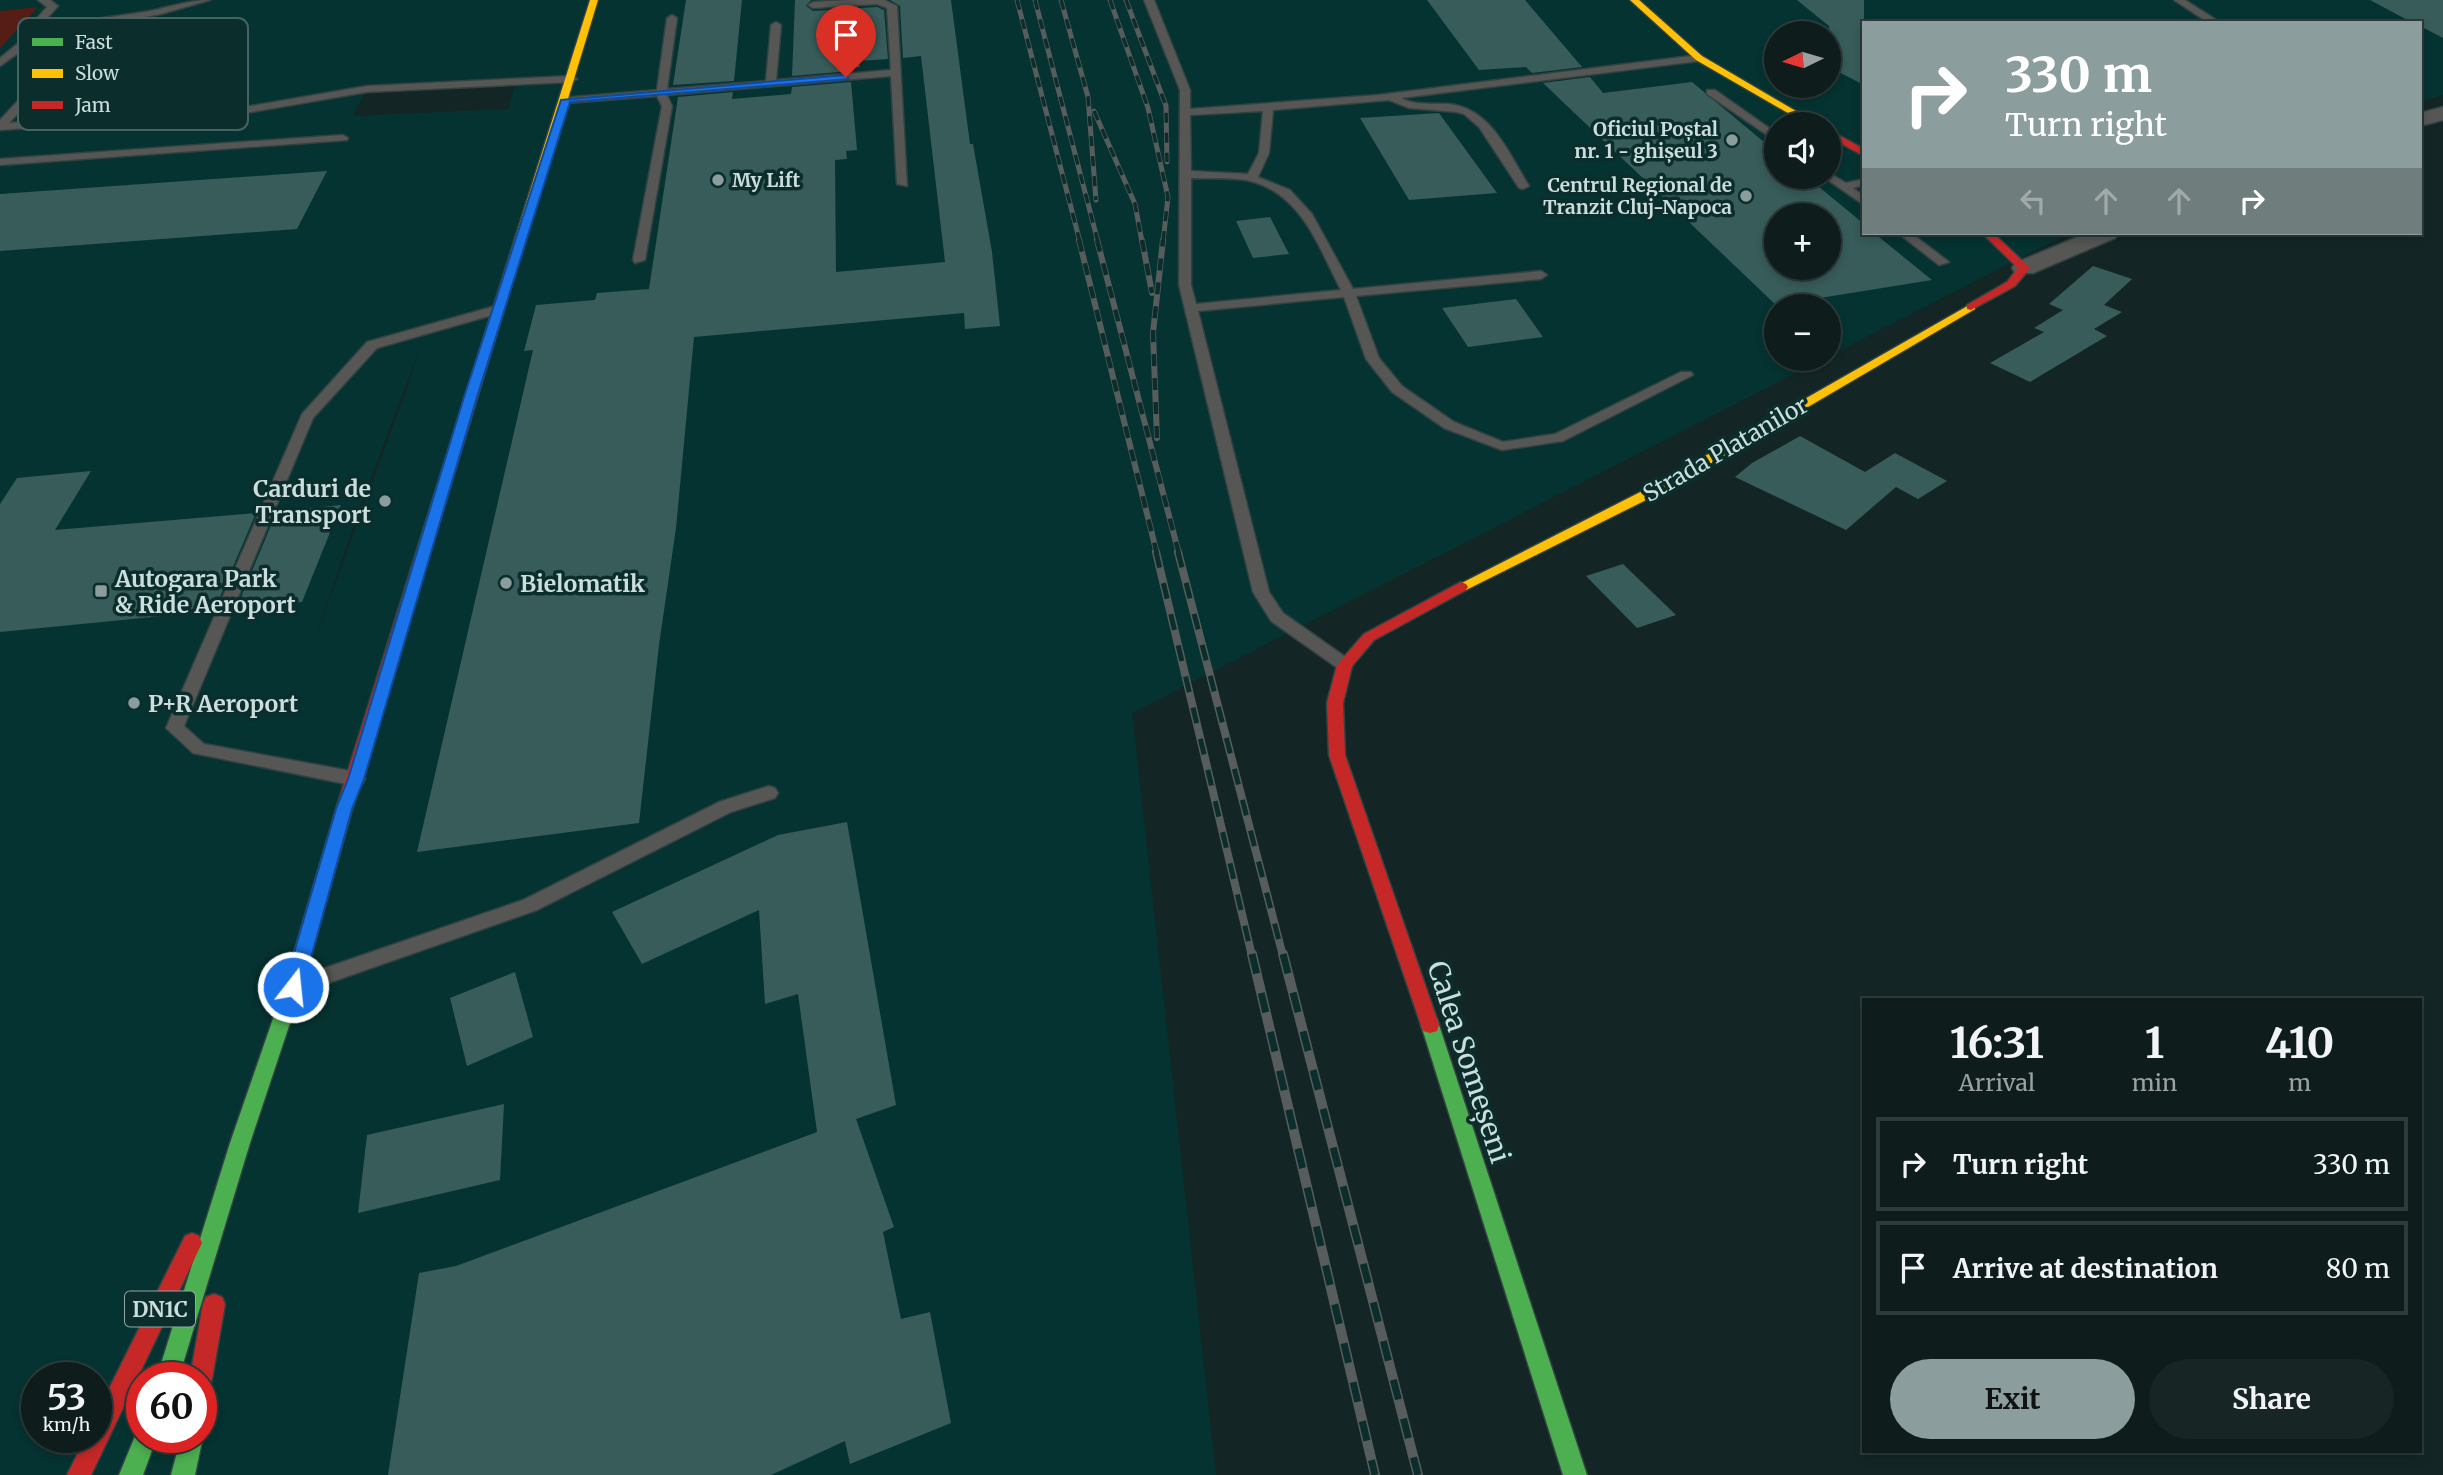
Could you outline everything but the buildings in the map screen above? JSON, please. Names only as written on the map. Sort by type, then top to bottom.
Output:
[{"type":"main road","name":"DN1C","points":[[173,1362],[240,1143],[293,987],[344,809],[356,779],[499,309],[566,100],[594,0]]},
{"type":"main road","points":[[1634,0],[1678,43],[1699,58],[1792,112]]},
{"type":"main road","points":[[1841,140],[1862,152]]},
{"type":"main road","points":[[1990,235],[2024,268]]},
{"type":"main road","name":"Strada Platanilor","points":[[1345,665],[1369,637],[1416,610],[1661,487],[2011,284],[2024,268]]},
{"type":"main road","name":"Calea Someșeni","points":[[1345,665],[1335,703],[1337,755],[1420,993],[1574,1475]]},
{"type":"main road","name":"DN1C","points":[[221,1261],[240,1143]]},
{"type":"main road","name":"DN1C","points":[[79,1475],[240,1143]]},
{"type":"main road","name":"DN1C","points":[[204,1362],[216,1288]]},
{"type":"main road","points":[[131,1475],[140,1453]]},
{"type":"main road","points":[[183,1475],[188,1453]]},
{"type":"street","points":[[2422,119],[2443,113]]},
{"type":"street","name":"Strada Platanilor","points":[[2024,268],[2102,235]]},
{"type":"lane","points":[[42,18],[53,6],[43,0]]},
{"type":"lane","points":[[122,18],[205,0]]},
{"type":"lane","points":[[1149,0],[1185,90],[1185,285],[1261,592],[1277,617],[1345,665]]},
{"type":"lane","points":[[2179,0],[2213,21]]},
{"type":"lane","points":[[813,5],[878,1],[892,6],[903,184]]},
{"type":"lane","points":[[639,260],[667,106],[661,94],[672,18]]},
{"type":"lane","points":[[771,84],[776,25]]},
{"type":"lane","points":[[0,63],[18,44]]},
{"type":"lane","points":[[11,51],[18,46]]},
{"type":"lane","points":[[1185,113],[1268,109],[1390,96],[1699,58]]},
{"type":"lane","points":[[566,100],[896,73]]},
{"type":"lane","points":[[248,108],[367,89],[572,79]]},
{"type":"lane","points":[[1711,92],[1764,130]]},
{"type":"lane","points":[[1390,96],[1402,106],[1456,108],[1469,113],[1480,121],[1523,186]]},
{"type":"lane","points":[[0,126],[18,107]]},
{"type":"lane","points":[[1252,178],[1264,153],[1268,109]]},
{"type":"lane","points":[[0,126],[18,125]]},
{"type":"lane","points":[[0,162],[342,138]]},
{"type":"lane","points":[[1185,174],[1252,178],[1286,192],[1308,216],[1349,293],[1373,359],[1397,389],[1448,425],[1502,446],[1558,438],[1686,374]]},
{"type":"lane","points":[[1843,187],[1862,182]]},
{"type":"lane","points":[[1843,187],[1862,201]]},
{"type":"lane","points":[[1907,235],[1943,262]]},
{"type":"lane","points":[[1191,308],[1541,275]]},
{"type":"lane","points":[[356,779],[199,749],[175,728],[307,417],[372,345],[499,309]]},
{"type":"lane","points":[[293,987],[530,905],[725,807],[769,793]]},
{"type":"shaded area","points":[[0,0],[2443,0],[2443,95],[2422,101],[2422,21],[1862,21],[1862,235],[2065,235],[1841,350],[1841,294],[1764,294],[1764,371],[1800,371],[1132,713],[1216,1475],[0,1475]],"holes":[[[515,86],[508,109],[352,116],[365,93]],[[421,345],[406,391],[314,641],[360,507]]]},
{"type":"shaded area","points":[[38,7],[28,18],[18,18],[18,29],[0,48],[0,11]]},
{"type":"railway","points":[[1017,0],[1080,242]]},
{"type":"railway","points":[[1035,0],[1098,242]]},
{"type":"railway","points":[[1061,0],[1088,97],[1096,200]]},
{"type":"railway","points":[[1110,0],[1148,108],[1168,197],[1163,242]]},
{"type":"railway","points":[[1126,0],[1166,106],[1167,162]]},
{"type":"railway","points":[[1094,111],[1135,204],[1142,242]]},
{"type":"railway","points":[[1079,240],[1157,554]]},
{"type":"railway","points":[[1097,240],[1179,554]]},
{"type":"railway","points":[[1142,240],[1152,293]]},
{"type":"railway","points":[[1157,438],[1153,333],[1163,240]]},
{"type":"railway","points":[[1156,552],[1252,956]]},
{"type":"railway","points":[[1178,552],[1283,956]]},
{"type":"railway","points":[[1252,954],[1375,1475]]},
{"type":"railway","points":[[1283,954],[1418,1475]]},
{"type":"traffic: fast","points":[[173,1362],[240,1143],[293,987],[345,806]]},
{"type":"traffic: fast","points":[[1430,1025],[1575,1475]]},
{"type":"traffic: fast","points":[[131,1475],[140,1453]]},
{"type":"traffic: fast","points":[[183,1475],[188,1453]]},
{"type":"traffic: slow","points":[[424,550],[594,0]]},
{"type":"traffic: slow","points":[[1634,0],[1699,58],[1792,112]]},
{"type":"traffic: slow","points":[[1461,587],[1661,487],[1971,307]]},
{"type":"traffic: jam","points":[[1841,140],[1862,152]]},
{"type":"traffic: jam","points":[[1971,307],[2011,284],[2024,268],[1989,235]]},
{"type":"traffic: jam","points":[[345,806],[424,550]]},
{"type":"traffic: jam","points":[[1430,1025],[1337,755],[1335,703],[1345,665],[1369,637],[1461,587]]},
{"type":"traffic: jam","points":[[79,1475],[192,1243]]},
{"type":"traffic: jam","points":[[204,1362],[214,1304]]},
{"type":"place","name":"Oficiul Poștal nr. 1 - ghișeul 3","points":[[1732,140]]},
{"type":"place","name":"My Lift","points":[[718,180]]},
{"type":"place","name":"Centrul Regional de Tranzit Cluj-Napoca","points":[[1746,196]]},
{"type":"place","name":"Carduri de Transport","points":[[385,501]]},
{"type":"place","name":"Bielomatik","points":[[506,583]]},
{"type":"place","name":"Autogara Park & Ride Aeroport","points":[[101,591]]},
{"type":"place","name":"P+R Aeroport","points":[[134,703]]},
{"type":"route","points":[[293,987],[383,680],[566,100],[846,77]]}]
